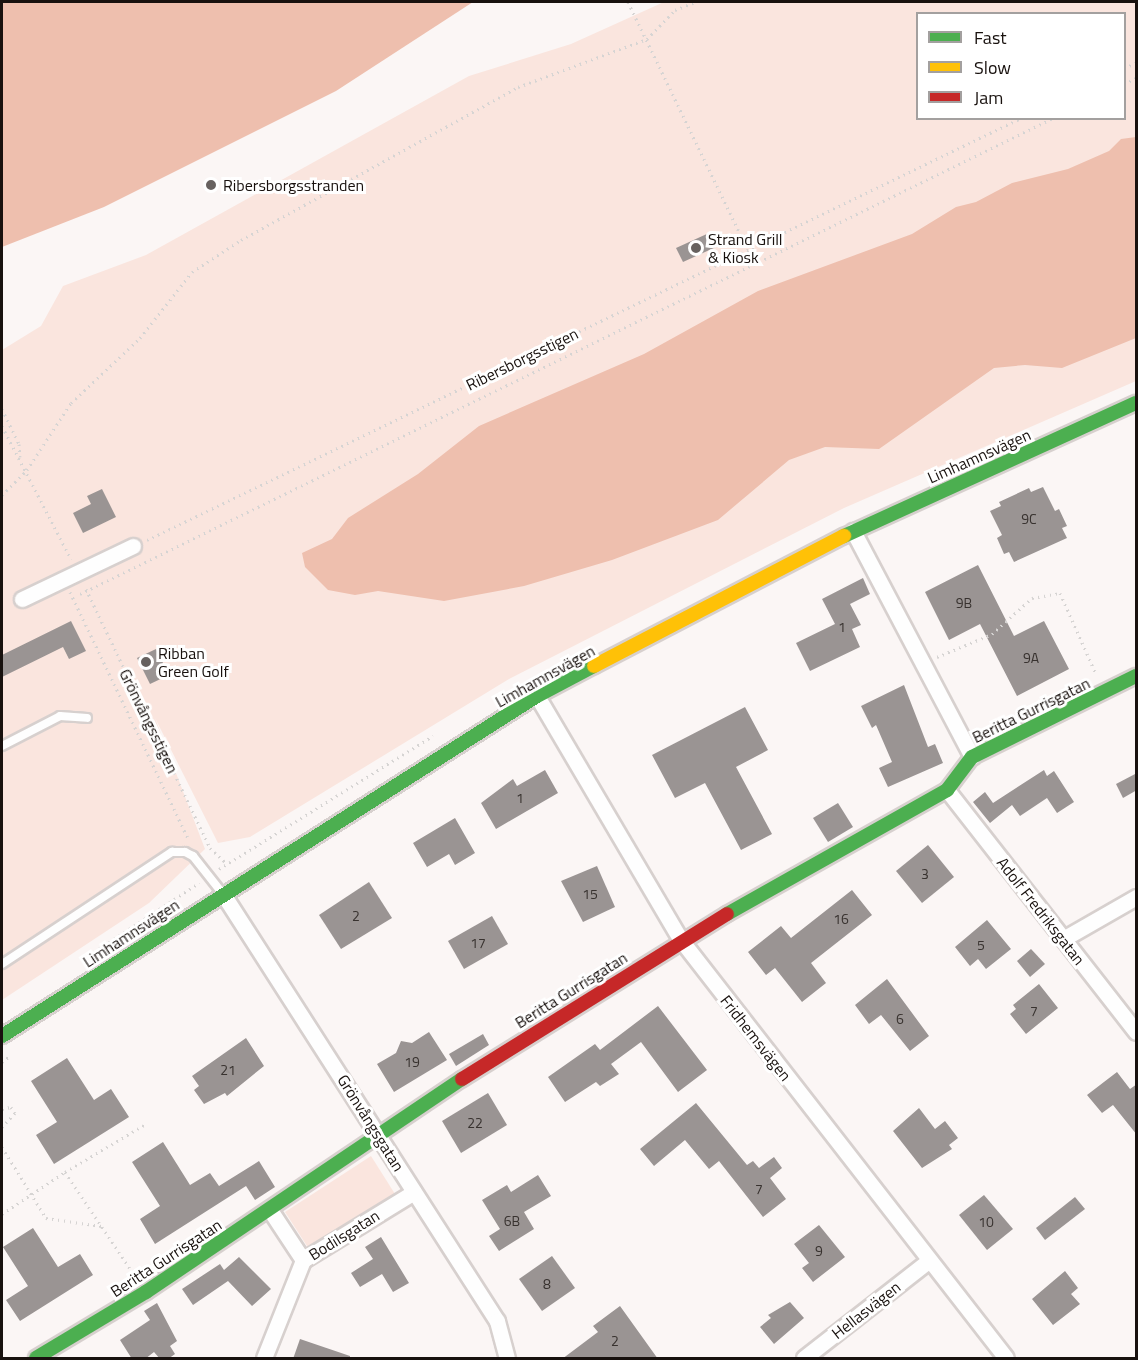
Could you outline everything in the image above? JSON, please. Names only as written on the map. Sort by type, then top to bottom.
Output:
[{"type":"street","name":"Limhamnsvägen","points":[[2,1036],[537,696],[853,531],[1137,404]]},
{"type":"street","points":[[853,531],[972,757]]},
{"type":"street","points":[[22,599],[133,546]]},
{"type":"street","name":"Beritta Gurrisgatan","points":[[36,1359],[146,1292],[270,1210],[378,1132],[681,940],[947,790],[972,757],[1137,676]]},
{"type":"street","name":"Fridhemsvägen","points":[[537,696],[681,940],[1006,1359]]},
{"type":"street","name":"Adolf Fredriksgatan","points":[[947,790],[1137,1032]]},
{"type":"street","name":"Grönvångsgatan","points":[[223,894],[378,1132],[496,1321],[507,1359]]},
{"type":"street","points":[[1063,939],[1137,897]]},
{"type":"street","name":"Bodilsgatan","points":[[264,1359],[303,1260],[414,1192]]},
{"type":"street","points":[[270,1210],[303,1260]]},
{"type":"street","name":"Hellasvägen","points":[[804,1359],[928,1261]]},
{"type":"lane","points":[[2,746],[60,716],[87,718]]},
{"type":"lane","points":[[2,964],[172,852],[193,856],[223,894]]},
{"type":"path","points":[[628,2],[748,250]]},
{"type":"path","points":[[2,495],[27,470],[70,403],[140,338],[192,272],[241,240],[518,87],[646,39],[675,10],[695,2]]},
{"type":"path","name":"Ribersborgsstigen","points":[[133,546],[1017,120]]},
{"type":"path","points":[[80,594],[1049,120]]},
{"type":"path","points":[[2,409],[19,444],[20,458]]},
{"type":"path","points":[[2,426],[27,470],[71,576]]},
{"type":"path","name":"Grönvångsstigen","points":[[71,576],[87,591],[210,848],[227,864]]},
{"type":"path","name":"Grönvångsstigen","points":[[71,576],[189,838],[193,856]]},
{"type":"path","points":[[922,663],[992,634],[1032,598],[1060,593],[1104,692]]},
{"type":"path","points":[[2,1109],[11,1107],[15,1113],[2,1127]]},
{"type":"path","points":[[2,1214],[65,1172],[144,1125]]},
{"type":"path","points":[[2,1148],[46,1218],[101,1226]]},
{"type":"path","points":[[65,1172],[146,1292]]},
{"type":"shaded area","points":[[2,2],[473,2],[336,91],[104,207],[2,247]]},
{"type":"shaded area","points":[[664,2],[1136,2],[1136,381],[844,508],[509,679],[250,837],[218,843],[155,718],[205,849],[149,903],[2,1000],[2,350],[41,326],[63,286],[146,255],[469,76],[571,44]]},
{"type":"shaded area","points":[[1136,137],[1136,338],[1062,368],[1025,365],[994,368],[879,449],[825,447],[789,460],[718,520],[612,560],[524,586],[444,601],[378,591],[355,595],[328,590],[305,567],[302,553],[332,539],[348,518],[418,474],[479,426],[644,354],[758,291],[912,234],[956,207],[976,202],[1012,183],[1068,169],[1109,151],[1121,139]]},
{"type":"shaded area","points":[[371,1156],[395,1194],[309,1249],[285,1212]]},
{"type":"building","name":"Strand Grill & Kiosk","points":[[709,233],[716,247],[683,262],[676,248]]},
{"type":"building","points":[[1043,487],[1055,511],[1059,509],[1067,526],[1062,528],[1067,538],[1014,562],[1009,552],[1004,554],[997,538],[1002,535],[990,511],[1001,506],[999,502],[1029,488],[1031,492]]},
{"type":"building","points":[[102,489],[116,517],[83,533],[73,513],[91,504],[87,496]]},
{"type":"building","points":[[978,565],[1014,636],[1044,621],[1069,669],[1017,696],[980,624],[949,640],[925,592]]},
{"type":"building","points":[[863,578],[870,594],[850,604],[861,625],[852,629],[860,647],[810,671],[796,643],[835,624],[822,599]]},
{"type":"building","points":[[71,621],[86,651],[69,659],[63,647],[2,677],[2,655]]},
{"type":"building","points":[[156,649],[169,675],[150,684],[137,658]]},
{"type":"building","points":[[904,685],[928,747],[935,744],[943,763],[888,787],[879,768],[892,762],[876,725],[872,728],[861,706]]},
{"type":"building","points":[[745,707],[768,750],[736,767],[772,834],[741,850],[705,783],[675,798],[652,755]]},
{"type":"building","points":[[545,770],[558,793],[496,829],[481,803],[513,779],[517,786]]},
{"type":"building","points":[[1044,770],[1047,776],[1054,771],[1074,802],[1057,813],[1047,798],[1020,816],[1012,805],[990,823],[973,802],[985,792],[993,803]]},
{"type":"building","points":[[1137,773],[1137,790],[1123,798],[1116,784]]},
{"type":"building","points":[[838,803],[853,827],[828,842],[813,818]]},
{"type":"building","points":[[455,818],[475,853],[455,865],[449,854],[427,867],[413,843]]},
{"type":"building","points":[[928,845],[954,877],[922,903],[896,871]]},
{"type":"building","points":[[597,866],[615,907],[583,922],[561,881]]},
{"type":"building","points":[[369,882],[392,918],[341,949],[319,915]]},
{"type":"building","points":[[852,890],[872,915],[811,963],[826,983],[802,1002],[775,968],[766,975],[748,952],[781,926],[791,938]]},
{"type":"building","points":[[492,916],[508,944],[464,969],[448,941]]},
{"type":"building","points":[[987,920],[1011,949],[986,969],[978,959],[970,966],[955,947]]},
{"type":"building","points":[[1031,949],[1045,964],[1030,977],[1017,961]]},
{"type":"building","points":[[887,979],[929,1036],[910,1051],[881,1015],[869,1024],[855,1005]]},
{"type":"building","points":[[1039,984],[1058,1008],[1026,1034],[1010,1014],[1016,1009],[1013,1005]]},
{"type":"building","points":[[658,1006],[707,1070],[678,1092],[641,1042],[611,1064],[619,1074],[600,1086],[596,1082],[565,1102],[548,1077],[595,1044],[600,1050]]},
{"type":"building","points":[[429,1032],[447,1060],[394,1092],[377,1064],[396,1053],[401,1041],[412,1043]]},
{"type":"building","points":[[483,1034],[489,1045],[456,1066],[449,1054]]},
{"type":"building","points":[[246,1038],[264,1066],[227,1096],[225,1093],[204,1104],[194,1090],[199,1086],[192,1076]]},
{"type":"building","points":[[67,1058],[94,1100],[111,1089],[129,1117],[54,1164],[36,1135],[57,1122],[31,1081]]},
{"type":"building","points":[[1117,1072],[1130,1089],[1137,1084],[1137,1135],[1113,1105],[1102,1113],[1087,1095]]},
{"type":"building","points":[[488,1093],[507,1125],[461,1153],[442,1121]]},
{"type":"building","points":[[696,1103],[747,1165],[753,1161],[759,1168],[774,1157],[782,1168],[770,1178],[786,1199],[763,1217],[719,1161],[709,1169],[685,1140],[654,1166],[640,1149]]},
{"type":"building","points":[[919,1108],[935,1129],[945,1121],[958,1138],[949,1145],[952,1149],[922,1168],[893,1131]]},
{"type":"building","points":[[163,1142],[190,1185],[210,1173],[219,1186],[259,1161],[275,1187],[255,1200],[246,1186],[155,1244],[140,1219],[160,1206],[132,1162]]},
{"type":"building","points":[[538,1175],[551,1196],[524,1212],[534,1229],[499,1251],[489,1236],[500,1229],[482,1200],[507,1185],[511,1192]]},
{"type":"building","points":[[984,1195],[1013,1229],[987,1250],[959,1215]]},
{"type":"building","points":[[1075,1197],[1085,1209],[1045,1240],[1036,1228]]},
{"type":"building","points":[[819,1225],[845,1257],[813,1282],[802,1268],[809,1263],[794,1244]]},
{"type":"building","points":[[33,1228],[58,1267],[80,1254],[93,1275],[20,1321],[6,1300],[28,1286],[3,1247]]},
{"type":"building","points":[[381,1237],[409,1283],[393,1292],[382,1274],[360,1287],[351,1273],[373,1259],[365,1247]]},
{"type":"building","points":[[552,1256],[575,1288],[542,1311],[519,1279]]},
{"type":"building","points":[[239,1257],[271,1289],[252,1306],[228,1281],[193,1305],[182,1289],[220,1264],[224,1270]]},
{"type":"building","points":[[1065,1271],[1078,1288],[1071,1294],[1080,1304],[1053,1325],[1032,1299]]},
{"type":"building","points":[[790,1302],[804,1318],[774,1344],[760,1327],[771,1318],[768,1315]]},
{"type":"building","points":[[157,1303],[177,1341],[170,1346],[175,1354],[168,1359],[160,1359],[154,1352],[145,1359],[132,1359],[120,1340],[150,1320],[144,1311]]},
{"type":"building","points":[[620,1306],[658,1359],[562,1359],[598,1332],[593,1326]]},
{"type":"building","points":[[300,1339],[350,1356],[350,1359],[293,1359]]},
{"type":"traffic: fast","points":[[844,536],[1136,403]]},
{"type":"traffic: fast","points":[[2,1036],[537,696],[594,666]]},
{"type":"traffic: fast","points":[[727,914],[947,790],[972,757],[1136,676]]},
{"type":"traffic: fast","points":[[36,1358],[146,1292],[462,1079]]},
{"type":"traffic: slow","points":[[594,666],[844,536]]},
{"type":"traffic: jam","points":[[462,1079],[727,914]]},
{"type":"place","name":"Ribersborgsstranden","points":[[211,185]]},
{"type":"place","name":"Strand Grill & Kiosk","points":[[696,248]]},
{"type":"place","name":"Ribban Green Golf","points":[[146,662]]}]
